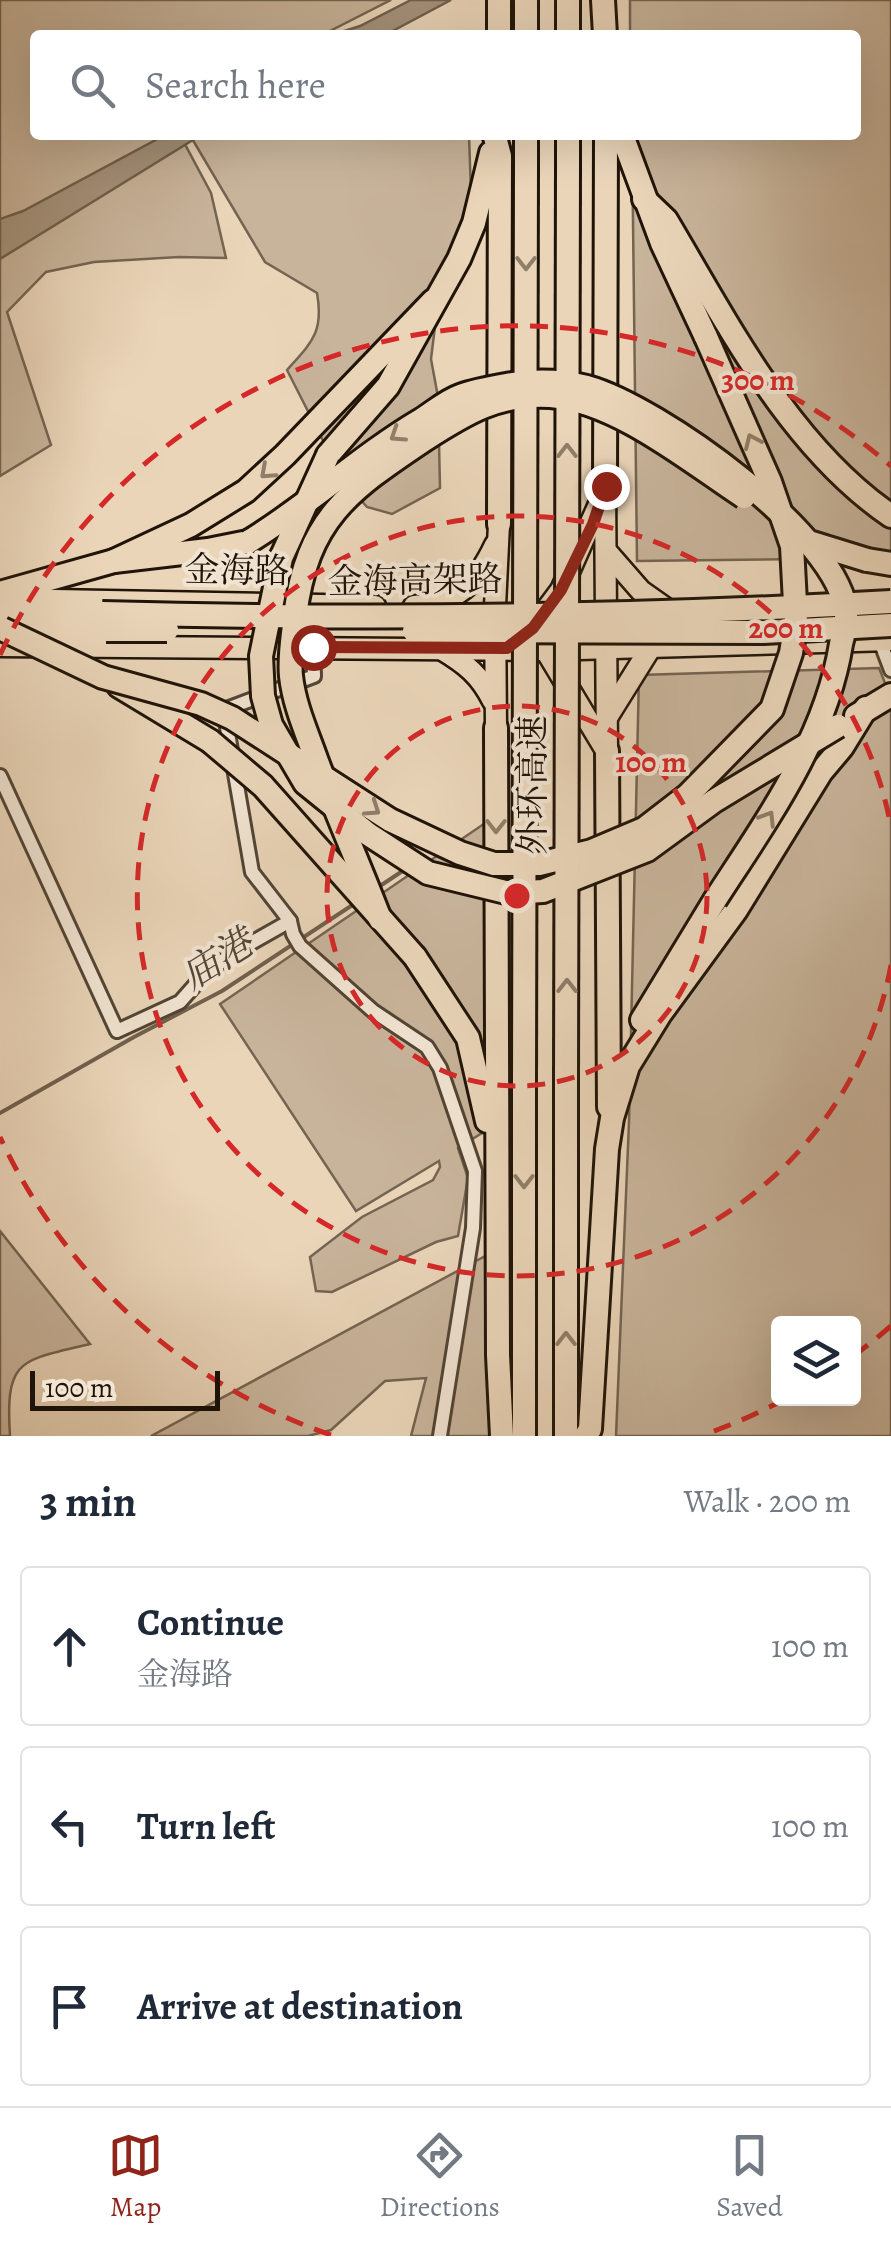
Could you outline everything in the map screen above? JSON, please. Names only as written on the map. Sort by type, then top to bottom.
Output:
[{"type":"highway","points":[[499,0],[499,30]]},
{"type":"highway","points":[[526,0],[526,30]]},
{"type":"highway","points":[[568,0],[568,30]]},
{"type":"highway","points":[[604,0],[606,30]]},
{"type":"highway","points":[[494,140],[474,222],[459,259],[388,386],[328,455],[281,558],[262,656],[263,696],[271,724],[305,782],[368,834],[428,873],[510,893],[542,891],[647,850],[714,801],[891,695]]},
{"type":"highway","points":[[496,140],[500,156],[497,534]]},
{"type":"highway","name":"外环高速","points":[[524,1436],[526,140]]},
{"type":"highway","name":"外环高速","points":[[566,1436],[568,140]]},
{"type":"highway","points":[[606,140],[606,486]]},
{"type":"highway","points":[[103,676],[201,704],[232,718],[390,820],[460,854],[494,864],[539,864],[592,850],[644,829],[688,795],[772,709],[792,653],[796,622],[792,546],[770,482],[644,199],[624,140]]},
{"type":"highway","points":[[644,199],[666,220],[773,394],[824,456],[891,516]]},
{"type":"highway","points":[[0,596],[114,561],[191,525],[246,491],[433,301]]},
{"type":"highway","points":[[114,561],[248,542],[292,516],[394,436],[458,396],[545,380],[587,387],[620,400],[720,462],[775,507],[833,571],[846,614],[836,679],[816,730],[725,905]]},
{"type":"highway","points":[[380,919],[309,740],[291,678],[290,656],[301,576],[319,532],[336,506],[373,474],[472,409],[501,400],[550,396],[619,416],[799,538],[830,551],[891,564]]},
{"type":"highway","name":"金海高架路","points":[[0,629],[228,616],[763,611],[891,602]]},
{"type":"highway","points":[[0,629],[103,676],[210,740],[262,786],[415,957],[468,1038],[482,1090],[498,1187]]},
{"type":"highway","name":"金海高架路","points":[[0,629],[888,635]]},
{"type":"highway","points":[[586,1436],[590,1428],[612,1118],[633,1038],[646,1011],[842,747],[866,708]]},
{"type":"highway","points":[[496,718],[498,1355],[502,1436]]},
{"type":"highway","points":[[606,750],[606,1100],[612,1118]]},
{"type":"main road","points":[[606,486],[607,552],[596,647],[606,718],[606,750]]},
{"type":"main road","points":[[501,648],[533,628],[561,590],[593,524],[606,486]]},
{"type":"main road","points":[[497,534],[520,556],[534,591],[562,628],[596,647]]},
{"type":"main road","points":[[496,718],[501,648],[497,534]]},
{"type":"main road","points":[[414,606],[452,600],[472,583],[497,534]]},
{"type":"main road","points":[[607,552],[642,591],[668,610]]},
{"type":"main road","name":"金海路","points":[[0,596],[668,610],[891,594]]},
{"type":"main road","points":[[500,606],[533,628],[606,750]]},
{"type":"main road","points":[[496,718],[562,628],[598,607]]},
{"type":"main road","points":[[0,629],[313,647],[544,650],[888,635]]},
{"type":"main road","points":[[606,718],[651,647]]},
{"type":"main road","points":[[440,648],[481,678],[496,718]]},
{"type":"street","points":[[888,635],[891,670]]},
{"type":"street","points":[[313,647],[314,676],[224,710],[252,872],[294,934],[374,1011],[427,1047],[440,1068],[476,1171],[472,1228],[440,1436]]},
{"type":"street","points":[[0,776],[117,1030],[180,1002],[203,976],[230,955],[294,934]]},
{"type":"shaded area","points":[[0,0],[391,0],[332,30],[30,30],[30,140],[183,140],[211,193],[226,258],[94,262],[46,272],[7,312],[51,445],[0,476]]},
{"type":"shaded area","points":[[411,0],[451,0],[394,30],[348,30]]},
{"type":"shaded area","points":[[630,0],[891,0],[891,558],[637,561],[632,140],[861,140],[861,30],[630,30]]},
{"type":"shaded area","points":[[156,140],[193,140],[0,259],[0,219],[23,211]]},
{"type":"shaded area","points":[[193,140],[469,140],[473,251],[443,262],[431,359],[438,397],[440,488],[392,514],[367,507],[343,480],[287,370],[314,336],[319,318],[317,293],[265,262]]},
{"type":"shaded area","points":[[879,668],[891,698],[891,1436],[616,1436],[629,1122],[639,675]]},
{"type":"shaded area","points":[[491,819],[490,1128],[458,1148],[468,1178],[458,1236],[436,1242],[332,1292],[316,1291],[310,1257],[362,1217],[433,1180],[439,1161],[356,1211],[220,1004]]},
{"type":"shaded area","points":[[0,1231],[90,1344],[47,1355],[22,1367],[11,1391],[10,1436],[0,1436]]},
{"type":"shaded area","points":[[489,1254],[491,1436],[411,1436],[426,1378],[385,1381],[331,1430],[308,1436],[151,1436]]},
{"type":"waterway","name":"庙港","points":[[377,888],[407,868]]},
{"type":"waterway","name":"庙港","points":[[0,1113],[222,991],[357,902]]},
{"type":"route","points":[[313,647],[507,648],[533,628],[561,590],[593,524],[606,486]]}]
